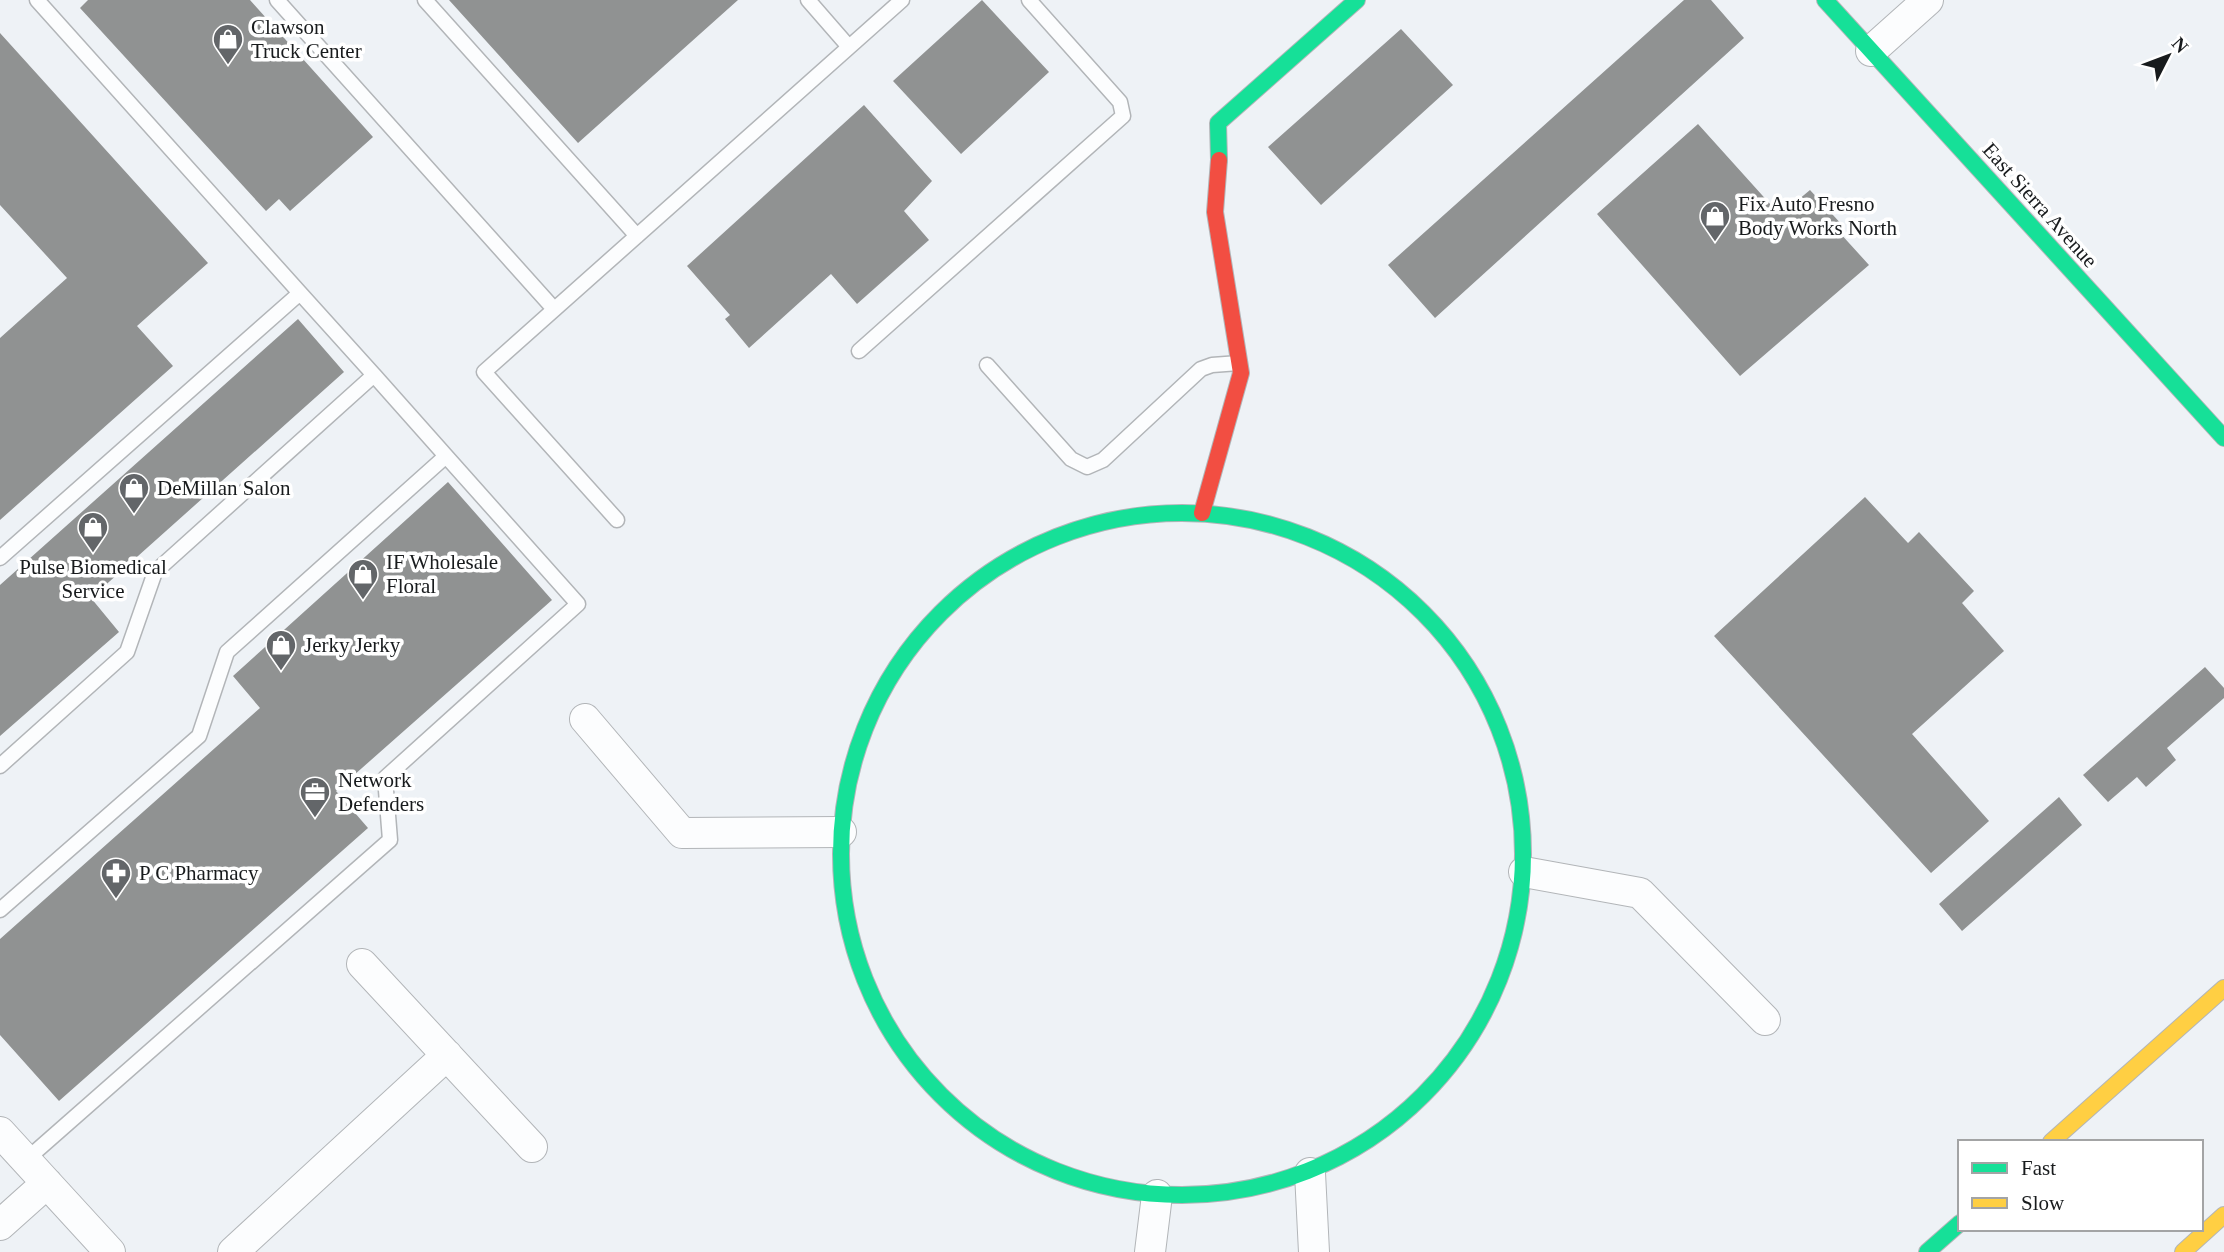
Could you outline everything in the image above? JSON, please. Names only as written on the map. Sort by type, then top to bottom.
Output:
[{"type":"main road","points":[[1202,513],[1241,373],[1215,212],[1220,154],[1218,123],[1357,0]]},
{"type":"main road","name":"East Sierra Avenue","points":[[1825,0],[2224,438]]},
{"type":"main road","points":[[1202,513],[1277,525],[1348,555],[1410,599],[1461,656],[1498,723],[1520,796],[1524,872],[1512,949],[1482,1021],[1437,1084],[1379,1136],[1310,1172],[1235,1193],[1157,1195],[1091,1184],[1030,1160],[973,1124],[925,1078],[886,1024],[859,963],[843,899],[841,832],[852,766],[875,704],[910,646],[955,598],[1009,558],[1070,530],[1135,515],[1202,513]]},
{"type":"main road","points":[[2054,1140],[2224,988]]},
{"type":"main road","points":[[2183,1252],[2224,1215]]},
{"type":"main road","points":[[1927,1252],[1958,1225]]},
{"type":"street","points":[[1871,51],[1928,0]]},
{"type":"street","points":[[585,719],[682,833],[841,832]]},
{"type":"street","points":[[1524,872],[1640,893],[1765,1020]]},
{"type":"street","points":[[362,964],[532,1147]]},
{"type":"street","points":[[233,1252],[447,1055]]},
{"type":"street","points":[[0,1132],[110,1252]]},
{"type":"street","points":[[1310,1172],[1314,1252]]},
{"type":"street","points":[[0,1225],[47,1183]]},
{"type":"street","points":[[1150,1252],[1157,1195]]},
{"type":"lane","points":[[26,1160],[390,840],[385,778],[578,604],[37,0]]},
{"type":"lane","points":[[276,0],[554,309]]},
{"type":"lane","points":[[425,0],[636,236]]},
{"type":"lane","points":[[808,0],[849,47]]},
{"type":"lane","points":[[617,520],[484,372],[902,0]]},
{"type":"lane","points":[[859,351],[1123,116],[1120,102],[1029,0]]},
{"type":"lane","points":[[0,558],[300,293]]},
{"type":"lane","points":[[987,365],[1071,459],[1087,467],[1103,460],[1201,369],[1212,365],[1240,363]]},
{"type":"lane","points":[[0,766],[127,652],[155,572],[374,375]]},
{"type":"lane","points":[[0,910],[199,736],[227,652],[446,456]]},
{"type":"building","points":[[88,0],[250,0],[373,137],[290,211],[279,199],[266,211],[80,8]]},
{"type":"building","points":[[449,0],[738,0],[578,143]]},
{"type":"building","points":[[982,0],[1049,72],[961,154],[893,81]]},
{"type":"building","points":[[1684,0],[1711,0],[1744,38],[1435,318],[1388,265]]},
{"type":"building","points":[[1401,29],[1453,85],[1321,205],[1268,147]]},
{"type":"building","points":[[0,33],[208,263],[137,326],[173,366],[0,520],[0,338],[67,278],[0,205]]},
{"type":"building","points":[[864,105],[932,181],[904,211],[929,240],[857,304],[831,274],[749,348],[725,319],[730,315],[687,266]]},
{"type":"building","points":[[1698,124],[1780,215],[1810,190],[1844,227],[1839,232],[1869,265],[1740,376],[1597,214]]},
{"type":"building","points":[[298,319],[344,372],[91,598],[119,632],[0,736],[0,585]]},
{"type":"building","points":[[448,482],[552,600],[336,791],[368,828],[59,1101],[0,1035],[0,939],[260,708],[233,676]]},
{"type":"building","points":[[1865,497],[1908,543],[1919,532],[1974,591],[1962,603],[2004,651],[1912,734],[1989,821],[1931,873],[1714,636]]},
{"type":"building","points":[[2205,667],[2224,688],[2224,698],[2167,748],[2176,760],[2146,787],[2137,777],[2108,802],[2083,775]]},
{"type":"building","points":[[2059,797],[2082,825],[1962,931],[1939,904]]},
{"type":"traffic: fast","points":[[1219,160],[1218,123],[1357,0]]},
{"type":"traffic: fast","points":[[1825,0],[2224,438]]},
{"type":"traffic: fast","points":[[1182,513],[1249,519],[1313,539],[1371,570],[1423,613],[1466,665],[1497,723],[1517,787],[1523,854],[1517,921],[1497,985],[1466,1043],[1423,1095],[1371,1138],[1313,1169],[1249,1189],[1182,1195],[1115,1189],[1051,1169],[993,1138],[941,1095],[898,1043],[867,985],[847,921],[841,854],[847,787],[867,723],[898,665],[941,613],[993,570],[1051,539],[1115,519],[1182,513]]},
{"type":"traffic: fast","points":[[1927,1252],[1958,1225]]},
{"type":"traffic: slow","points":[[2053,1140],[2224,988]]},
{"type":"traffic: slow","points":[[2183,1252],[2224,1215]]},
{"type":"traffic: jam","points":[[1202,513],[1241,373],[1215,212],[1219,160]]},
{"type":"place","name":"Clawson Truck Center","points":[[228,66]]},
{"type":"place","name":"Fix Auto Fresno Body Works North","points":[[1715,243]]},
{"type":"place","name":"DeMillan Salon","points":[[134,515]]},
{"type":"place","name":"Pulse Biomedical Service","points":[[93,554]]},
{"type":"place","name":"IF Wholesale Floral","points":[[363,601]]},
{"type":"place","name":"Jerky Jerky","points":[[281,672]]},
{"type":"place","name":"Network Defenders","points":[[315,819]]},
{"type":"place","name":"P C Pharmacy","points":[[116,900]]}]
